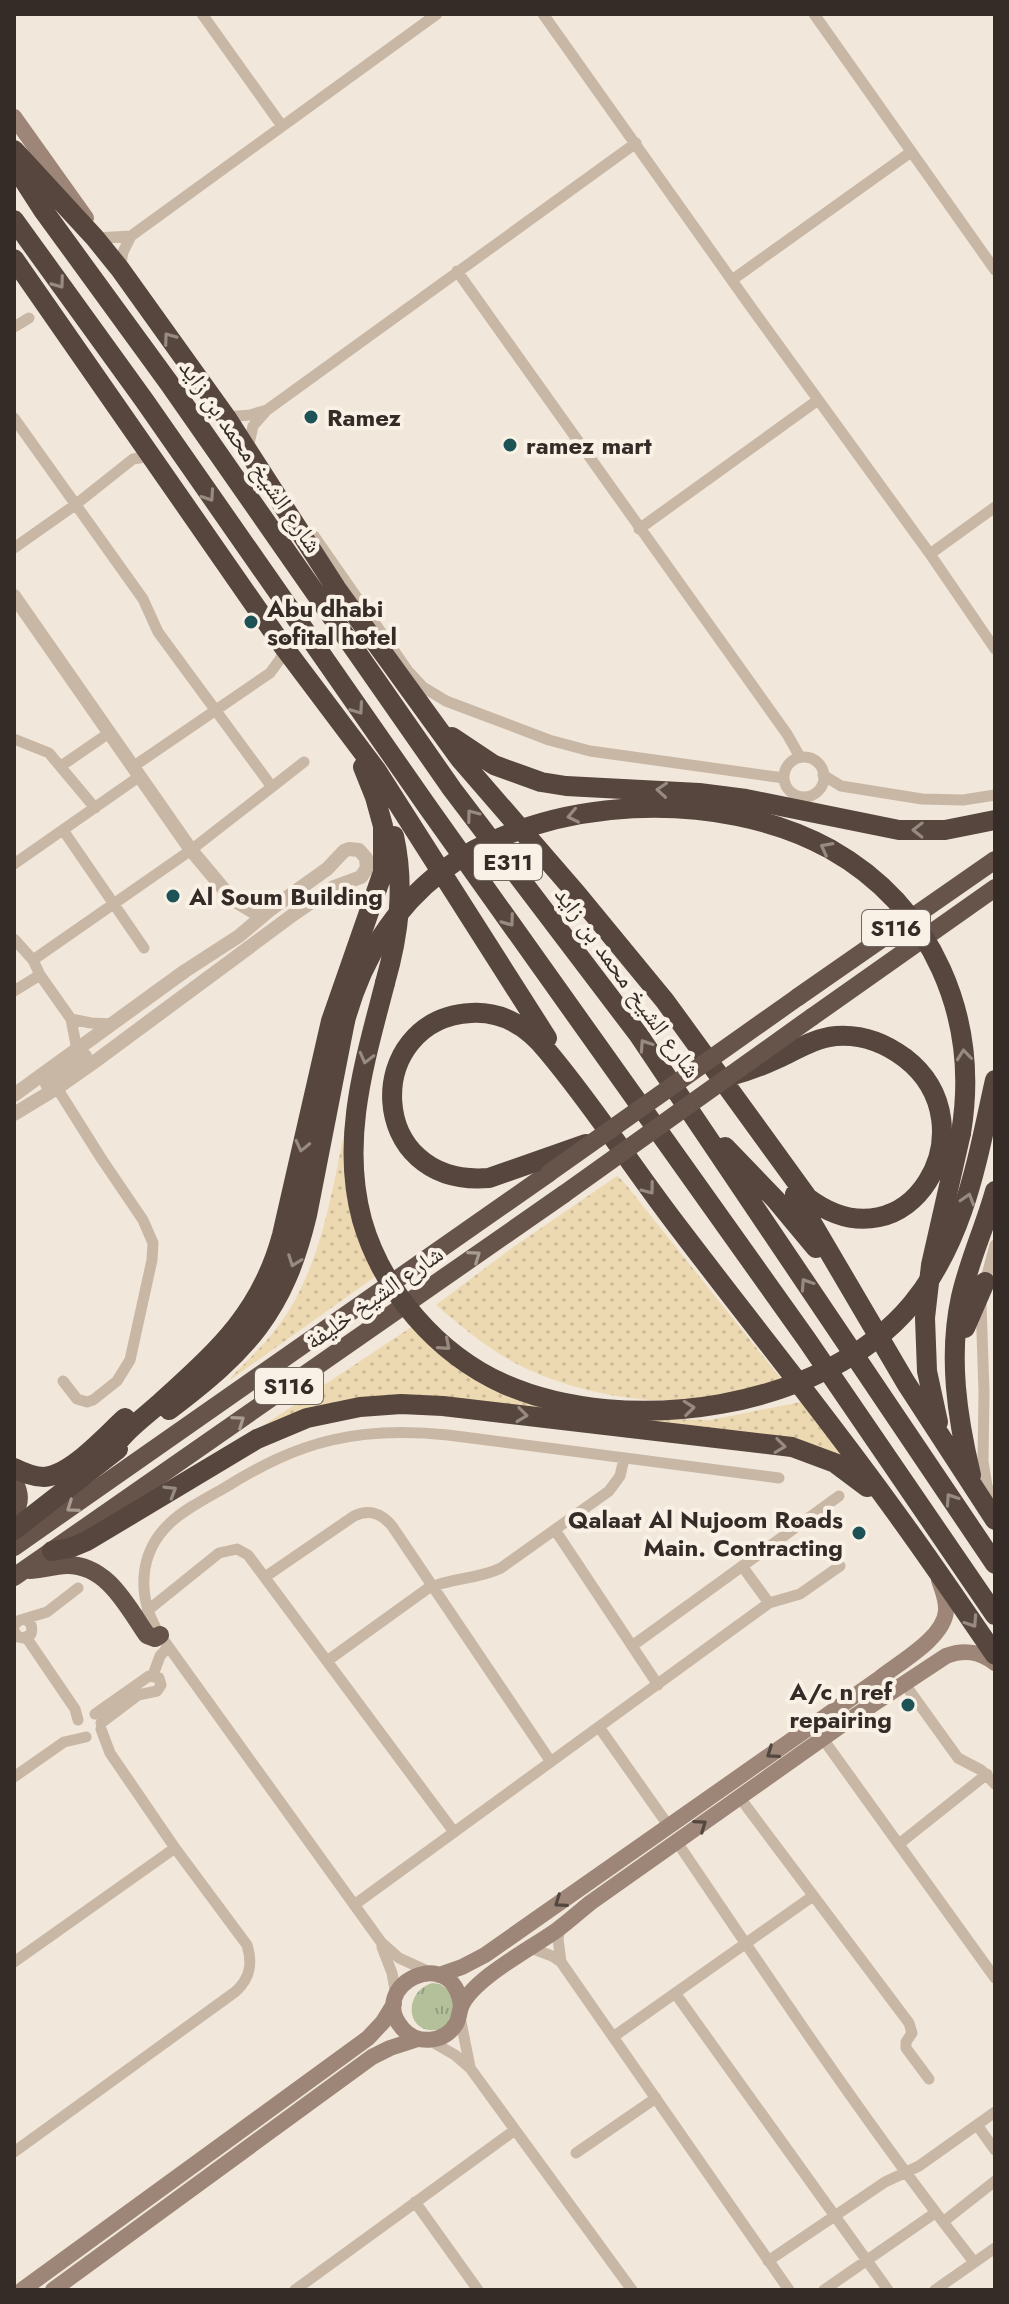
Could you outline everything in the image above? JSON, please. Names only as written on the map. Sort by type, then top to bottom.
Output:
[{"type":"highway","points":[[14,150],[120,269],[226,417],[336,588],[475,778],[577,894],[665,1001],[808,1198],[821,1208],[852,1218],[884,1216],[899,1209],[924,1189],[934,1171],[942,1133],[940,1113],[933,1094],[917,1070],[895,1050],[858,1037],[818,1039],[764,1065],[729,1076]]},
{"type":"highway","name":"شارع الشيخ محمد بن زايد","points":[[14,165],[452,789],[638,1034],[995,1564]]},
{"type":"highway","name":"E311","points":[[14,220],[807,1340],[995,1615]]},
{"type":"highway","points":[[14,259],[283,646],[392,794],[571,1080]]},
{"type":"highway","points":[[433,721],[473,753],[494,765],[541,782],[746,799],[899,830],[945,830],[995,820]]},
{"type":"highway","points":[[348,732],[382,797],[396,848],[399,875],[399,916],[392,956],[361,1078],[353,1133],[358,1205],[374,1254],[407,1306],[453,1353],[503,1384],[577,1404],[614,1409],[690,1408],[727,1403],[774,1391],[837,1365],[869,1344],[911,1305],[952,1242],[971,1189],[995,1080]]},
{"type":"highway","points":[[109,1456],[124,1435],[218,1349],[248,1314],[274,1262],[331,1021],[383,872],[384,842],[380,811],[348,732]]},
{"type":"highway","points":[[14,1530],[225,1365],[257,1331],[271,1310],[301,1240],[345,1021],[357,982],[392,921],[441,872],[473,851],[529,827],[596,812],[662,808],[727,814],[780,828],[829,849],[887,892],[908,916],[941,969],[958,1018],[966,1070],[961,1133],[931,1265],[925,1318],[932,1397],[947,1448]]},
{"type":"highway","name":"S116","points":[[593,1141],[995,860]]},
{"type":"highway","name":"S116","points":[[729,1076],[995,888]]},
{"type":"highway","points":[[593,1141],[545,1167],[473,1179],[457,1177],[428,1166],[416,1156],[398,1130],[391,1100],[396,1069],[410,1043],[432,1024],[459,1013],[476,1012],[509,1019],[537,1038],[890,1505],[995,1655]]},
{"type":"highway","name":"شارع الشيخ خليفة","points":[[18,1574],[729,1076]]},
{"type":"highway","points":[[749,1119],[947,1448],[995,1520]]},
{"type":"highway","points":[[696,1120],[776,1200],[862,1309]]},
{"type":"highway","name":"شارع الشيخ خليفة","points":[[14,1547],[545,1167]]},
{"type":"highway","points":[[14,1468],[41,1477],[67,1469],[215,1339],[253,1287],[280,1212],[292,1191]]},
{"type":"highway","points":[[974,1490],[958,1417],[955,1363],[957,1320],[995,1191]]},
{"type":"highway","points":[[955,1363],[967,1322],[985,1282]]},
{"type":"highway","points":[[52,1551],[87,1541],[273,1431],[325,1413],[381,1405],[443,1406],[792,1447],[835,1463],[890,1505]]},
{"type":"highway","points":[[14,1481],[20,1496],[14,1513]]},
{"type":"highway","points":[[18,1574],[66,1565],[94,1571],[110,1583],[147,1635],[164,1641]]},
{"type":"main road","points":[[14,117],[86,217],[95,238]]},
{"type":"main road","points":[[435,1974],[462,1967],[485,1955],[931,1639],[942,1627],[946,1603],[934,1567]]},
{"type":"main road","points":[[53,2290],[372,2057],[390,2048],[438,2039],[452,2030],[475,1988],[492,1973],[904,1683],[946,1656],[959,1652],[980,1654],[995,1663]]},
{"type":"main road","points":[[846,1722],[854,1710],[882,1687],[880,1678]]},
{"type":"main road","points":[[22,2290],[368,2038],[383,2022],[400,1988],[410,1978],[425,1973],[446,1978],[457,1990],[461,2010]]},
{"type":"main road","points":[[395,2000],[400,2026],[405,2032],[424,2040]]},
{"type":"main road","points":[[118,2243],[127,2226],[151,2208],[153,2202],[150,2197]]},
{"type":"street","points":[[202,14],[282,126]]},
{"type":"street","points":[[120,269],[123,252],[131,236],[437,14]]},
{"type":"street","points":[[543,14],[995,649]]},
{"type":"street","points":[[814,14],[995,270]]},
{"type":"street","points":[[248,451],[253,426],[267,410],[636,143]]},
{"type":"street","points":[[732,280],[911,152]]},
{"type":"street","points":[[95,238],[131,236]]},
{"type":"street","points":[[457,271],[787,734],[800,757]]},
{"type":"street","points":[[14,327],[29,318]]},
{"type":"street","points":[[639,529],[818,400]]},
{"type":"street","points":[[226,417],[267,410]]},
{"type":"street","points":[[14,418],[143,599],[158,632],[272,787]]},
{"type":"street","points":[[14,548],[133,459],[151,456]]},
{"type":"street","points":[[263,474],[287,498],[408,671],[423,687],[446,701],[549,740],[590,751],[784,778]]},
{"type":"street","points":[[930,554],[995,507]]},
{"type":"street","points":[[14,596],[191,850],[232,899],[247,910],[271,909]]},
{"type":"street","points":[[14,864],[95,808],[137,771],[275,669],[283,646]]},
{"type":"street","points":[[61,766],[109,733]]},
{"type":"street","points":[[14,739],[46,751],[95,808]]},
{"type":"street","points":[[800,757],[816,761],[823,775],[820,788],[805,796],[789,790],[784,778],[788,765],[800,757]]},
{"type":"street","points":[[33,960],[191,850],[304,762]]},
{"type":"street","points":[[823,775],[841,786],[922,799],[963,800],[995,795]]},
{"type":"street","points":[[63,830],[144,948]]},
{"type":"street","points":[[14,1095],[185,971],[239,936],[327,869],[344,851],[359,850],[366,858],[367,868],[361,877],[334,887],[294,914],[57,1088],[16,1113]]},
{"type":"street","points":[[232,899],[240,920],[239,936]]},
{"type":"street","points":[[14,939],[33,960],[71,1019],[77,1050]]},
{"type":"street","points":[[14,991],[40,975]]},
{"type":"street","points":[[71,1019],[114,1024]]},
{"type":"street","points":[[16,1113],[27,1098],[110,1038],[114,1024]]},
{"type":"street","points":[[57,1088],[148,1227],[153,1252],[132,1352],[122,1375],[111,1387],[87,1402],[77,1399],[63,1381]]},
{"type":"street","points":[[995,1245],[981,1305],[989,1358],[984,1392],[984,1476],[995,1500]]},
{"type":"street","points":[[984,1392],[995,1376]]},
{"type":"street","points":[[435,1974],[399,1958],[381,1942],[164,1641],[147,1611],[143,1585],[152,1547],[167,1525],[263,1464],[298,1449],[353,1436],[410,1432],[448,1435],[779,1478]]},
{"type":"street","points":[[327,1661],[432,1586],[493,1572],[555,1530],[614,1486],[623,1471],[624,1459]]},
{"type":"street","points":[[632,1646],[839,1496]]},
{"type":"street","points":[[265,1577],[354,1516],[368,1512],[381,1516],[387,1520],[551,1762]]},
{"type":"street","points":[[555,1530],[658,1685]]},
{"type":"street","points":[[147,1611],[224,1550],[242,1551],[265,1577],[454,1832]]},
{"type":"street","points":[[742,1566],[769,1603]]},
{"type":"street","points":[[354,1905],[769,1603],[800,1594],[840,1566]]},
{"type":"street","points":[[78,1588],[20,1631],[77,1712],[78,1730],[110,1753]]},
{"type":"street","points":[[64,1742],[96,1735],[99,1722],[138,1695],[157,1691],[161,1682],[153,1675],[164,1641]]},
{"type":"street","points":[[899,1844],[991,1779],[958,1758],[904,1683]]},
{"type":"street","points":[[14,1777],[64,1742],[87,1713],[99,1722],[110,1753],[236,1933],[242,1947],[243,1970],[227,1996],[14,2152]]},
{"type":"street","points":[[599,1727],[668,1825]]},
{"type":"street","points":[[823,1739],[995,1976]]},
{"type":"street","points":[[740,1798],[909,2023],[912,2033],[906,2048],[929,2079]]},
{"type":"street","points":[[677,1842],[906,2173],[974,2262]]},
{"type":"street","points":[[14,1962],[175,1848]]},
{"type":"street","points":[[613,2037],[813,1896]]},
{"type":"street","points":[[560,1928],[561,1962]]},
{"type":"street","points":[[381,1942],[392,1973],[395,2000]]},
{"type":"street","points":[[531,1948],[561,1962],[789,2290]]},
{"type":"street","points":[[675,1993],[888,2290]]},
{"type":"street","points":[[461,2010],[470,2068]]},
{"type":"street","points":[[424,2040],[447,2049],[470,2068],[632,2290]]},
{"type":"street","points":[[576,2153],[656,2098]]},
{"type":"street","points":[[768,2261],[885,2182],[919,2166],[995,2112]]},
{"type":"street","points":[[977,2125],[995,2150]]},
{"type":"street","points":[[295,2290],[515,2130]]},
{"type":"street","points":[[824,2290],[995,2181]]},
{"type":"street","points":[[415,2202],[478,2290]]},
{"type":"street","points":[[935,2290],[995,2248]]},
{"type":"green space","points":[[432,1983],[440,1984],[455,1995],[452,2023],[435,2030],[418,2025],[412,2011],[416,1995]]},
{"type":"sand","points":[[347,1119],[379,1274],[230,1380],[277,1328],[305,1280],[323,1228]]},
{"type":"sand","points":[[617,1176],[782,1380],[698,1400],[617,1396],[563,1383],[515,1363],[484,1344],[436,1305]]},
{"type":"sand","points":[[413,1326],[450,1360],[624,1418],[710,1420],[801,1402],[849,1461],[457,1402],[258,1429]]},
{"type":"place","name":"Ramez","points":[[311,417]]},
{"type":"place","name":"ramez mart","points":[[510,445]]},
{"type":"place","name":"Abu dhabi sofital hotel","points":[[251,622]]},
{"type":"place","name":"Al Soum Building","points":[[173,896]]},
{"type":"place","name":"Qalaat Al Nujoom Roads Main. Contracting","points":[[859,1533]]},
{"type":"place","name":"A/c n ref repairing","points":[[908,1705]]}]
